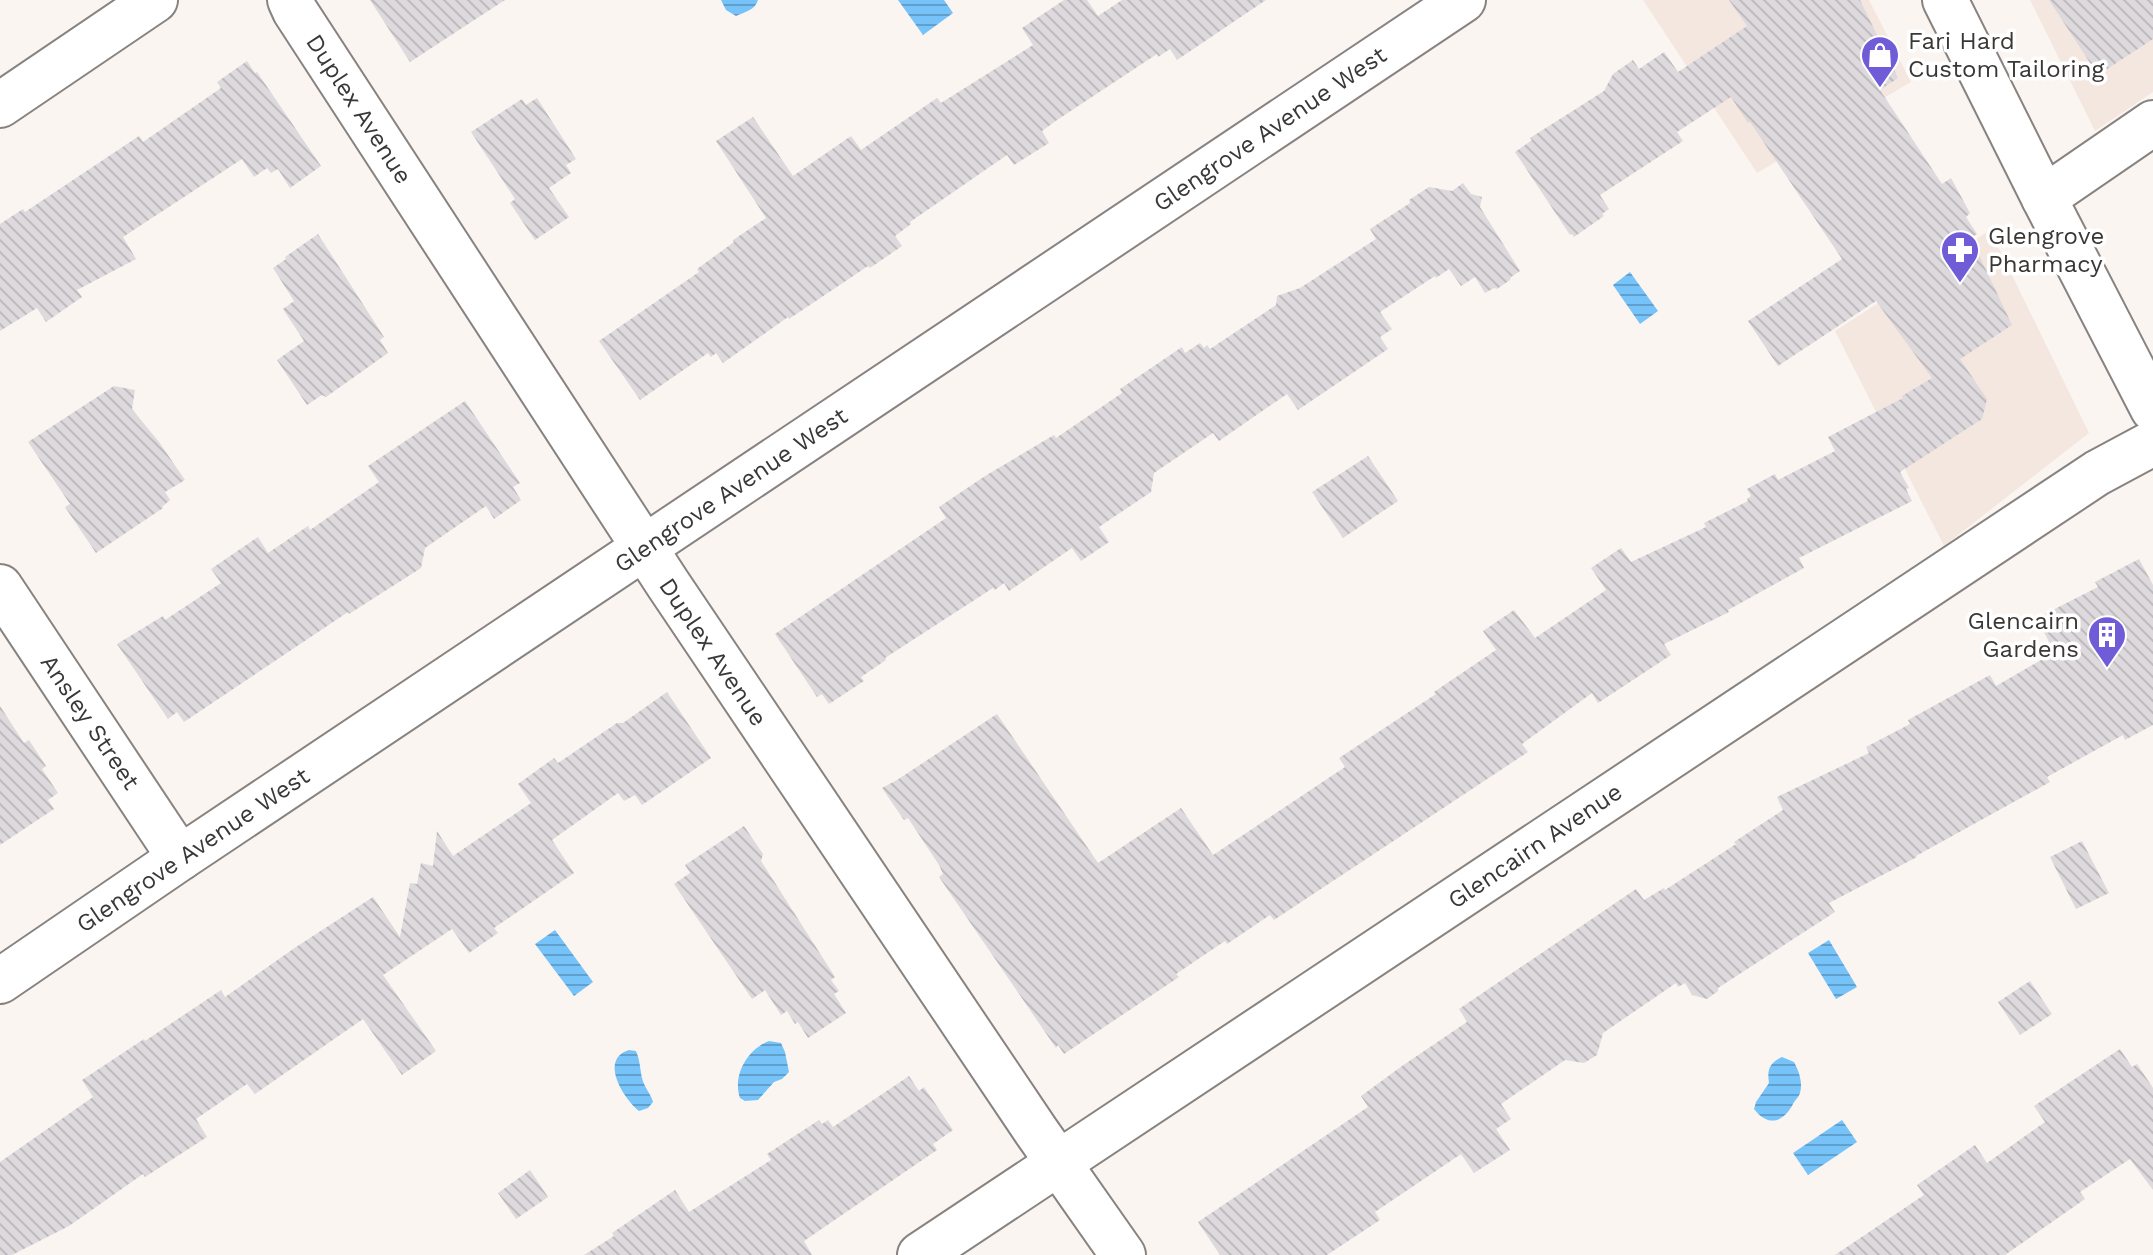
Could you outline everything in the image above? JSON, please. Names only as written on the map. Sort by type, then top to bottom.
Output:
[{"type":"street","points":[[0,105],[155,0]]},
{"type":"street","name":"Duplex Avenue","points":[[290,0],[644,548],[1123,1255]]},
{"type":"street","name":"Glengrove Avenue West","points":[[0,981],[1463,0]]},
{"type":"street","points":[[1945,0],[2153,409]]},
{"type":"street","points":[[2044,198],[2153,123]]},
{"type":"street","name":"Glencairn Avenue","points":[[920,1255],[2083,482],[2153,443]]},
{"type":"street","name":"Ansley Street","points":[[0,587],[180,858]]},
{"type":"shaded area","points":[[1643,0],[1869,0],[1911,82],[1757,173]]},
{"type":"shaded area","points":[[2030,0],[2153,0],[2153,92],[2095,131]]},
{"type":"shaded area","points":[[1990,230],[2089,433],[1944,546],[1835,331]]},
{"type":"water","points":[[721,0],[758,0],[752,8],[736,16],[726,10]]},
{"type":"water","points":[[898,0],[944,0],[953,13],[923,35]]},
{"type":"water","points":[[1630,272],[1658,311],[1640,324],[1613,285]]},
{"type":"water","points":[[555,930],[593,982],[574,996],[535,944]]},
{"type":"water","points":[[1829,940],[1857,987],[1836,999],[1808,953]]},
{"type":"water","points":[[769,1041],[781,1043],[789,1072],[774,1082],[758,1100],[745,1101],[740,1098],[738,1089],[740,1072],[748,1056]]},
{"type":"water","points":[[629,1050],[636,1051],[643,1081],[653,1102],[639,1111],[626,1097],[615,1070],[620,1055]]},
{"type":"water","points":[[1782,1057],[1794,1062],[1801,1089],[1785,1115],[1770,1120],[1754,1109],[1769,1083],[1770,1067]]},
{"type":"water","points":[[1842,1120],[1857,1142],[1808,1175],[1793,1153]]},
{"type":"building","points":[[370,0],[505,0],[410,62]]},
{"type":"building","points":[[1064,0],[1087,0],[1098,16],[1122,0],[1266,0],[1177,60],[1170,49],[1158,57],[1157,54],[1057,120],[1042,131],[1049,143],[1014,165],[1007,155],[910,222],[895,236],[902,246],[788,317],[723,363],[716,353],[711,357],[708,353],[640,400],[599,341],[699,272],[697,269],[766,218],[716,141],[753,117],[793,176],[851,136],[861,150],[937,98],[941,103],[1033,45],[1022,28]]},
{"type":"building","points":[[1729,0],[1860,0],[1898,78],[1880,90],[1942,184],[1951,178],[1970,213],[1966,217],[1977,234],[1971,238],[2012,325],[1960,359],[1987,399],[1982,419],[1900,472],[1912,501],[1799,558],[1804,568],[1729,612],[1664,644],[1671,655],[1598,703],[1592,693],[1522,744],[1528,752],[1274,920],[1270,915],[1227,944],[1225,941],[1176,974],[1179,977],[1064,1054],[1058,1045],[1056,1048],[939,877],[943,874],[939,865],[908,818],[904,820],[882,788],[997,714],[1098,863],[1181,808],[1213,855],[1345,767],[1339,758],[1496,650],[1483,631],[1514,610],[1535,638],[1606,590],[1591,568],[1621,548],[1631,562],[1706,527],[1704,523],[1748,501],[1751,496],[1747,489],[1775,474],[1778,480],[1835,451],[1828,437],[1903,398],[1932,378],[1876,301],[1778,366],[1748,321],[1842,259],[1731,97],[1677,132],[1683,141],[1600,195],[1609,209],[1574,237],[1515,152],[1532,140],[1530,138],[1604,91],[1613,74],[1633,60],[1639,69],[1664,52],[1678,72],[1747,26]]},
{"type":"building","points":[[2049,0],[2153,0],[2153,39],[2098,75]]},
{"type":"building","points":[[247,61],[321,166],[290,188],[278,169],[271,173],[267,168],[254,177],[242,159],[123,237],[136,259],[77,290],[82,297],[46,322],[37,308],[0,331],[0,224],[23,209],[25,212],[139,136],[143,142],[221,88],[217,82]]},
{"type":"building","points":[[537,98],[576,159],[566,165],[571,173],[549,188],[569,217],[535,240],[510,203],[515,199],[471,132],[522,99],[526,105]]},
{"type":"building","points":[[1463,183],[1471,194],[1482,197],[1480,207],[1520,271],[1510,280],[1485,293],[1475,277],[1461,286],[1449,269],[1435,276],[1380,312],[1392,329],[1380,337],[1388,349],[1298,410],[1287,394],[1219,441],[1213,433],[1154,473],[1151,492],[1099,527],[1109,542],[1081,561],[1072,548],[1009,591],[1004,583],[995,590],[993,588],[885,658],[861,677],[864,681],[829,704],[822,694],[817,697],[775,634],[946,518],[939,507],[985,476],[1054,435],[1056,438],[1182,347],[1185,353],[1200,343],[1210,349],[1276,305],[1277,296],[1300,288],[1376,239],[1370,229],[1429,187],[1452,191]]},
{"type":"building","points":[[318,234],[384,337],[380,340],[388,353],[326,397],[322,395],[307,405],[277,360],[304,341],[283,309],[294,301],[273,268]]},
{"type":"building","points":[[114,386],[135,390],[132,409],[185,480],[165,492],[170,500],[163,508],[96,553],[65,507],[70,504],[28,442]]},
{"type":"building","points":[[465,401],[520,483],[513,487],[521,500],[494,519],[486,506],[425,548],[421,568],[348,612],[184,722],[177,712],[168,719],[117,644],[163,616],[165,620],[221,583],[211,569],[258,537],[268,553],[308,526],[310,530],[379,482],[368,466]]},
{"type":"building","points":[[1368,456],[1398,501],[1343,538],[1312,492]]},
{"type":"building","points":[[2139,559],[2153,585],[2153,725],[2125,740],[2123,735],[2047,777],[2050,782],[1829,903],[1835,912],[1718,988],[1707,999],[1692,995],[1685,983],[1678,987],[1676,983],[1603,1033],[1597,1055],[1584,1063],[1565,1060],[1501,1104],[1511,1119],[1496,1129],[1510,1150],[1474,1173],[1461,1154],[1375,1212],[1380,1220],[1327,1255],[1220,1255],[1198,1222],[1368,1107],[1361,1096],[1467,1022],[1459,1009],[1636,889],[1644,900],[1736,844],[1734,842],[1783,810],[1777,797],[1869,753],[1866,747],[1990,675],[1996,686],[2048,656],[2045,650],[2051,646],[2037,618],[2098,587],[2095,582]]},
{"type":"building","points":[[667,692],[711,758],[642,805],[635,795],[624,801],[618,793],[552,840],[574,873],[494,928],[498,933],[469,953],[452,929],[383,975],[436,1051],[402,1075],[363,1019],[255,1094],[247,1084],[196,1119],[207,1137],[145,1177],[143,1174],[69,1226],[12,1255],[0,1255],[0,1162],[93,1097],[82,1080],[221,990],[225,997],[373,897],[400,937],[410,883],[417,884],[421,863],[433,866],[437,831],[453,856],[531,803],[518,784],[554,758],[558,763],[617,723],[623,723]]},
{"type":"building","points":[[0,706],[24,743],[29,740],[46,766],[42,769],[58,793],[48,800],[54,809],[0,845]]},
{"type":"building","points":[[744,826],[763,854],[761,861],[835,977],[831,980],[839,991],[834,994],[846,1013],[808,1038],[787,1011],[781,1015],[765,990],[752,999],[674,884],[690,873],[685,865]]},
{"type":"building","points":[[2082,841],[2109,893],[2076,909],[2050,857]]},
{"type":"building","points":[[2030,981],[2052,1014],[2020,1035],[1998,1002]]},
{"type":"building","points":[[2120,1049],[2132,1067],[2137,1064],[2153,1088],[2153,1190],[2130,1159],[2080,1192],[2085,1199],[2005,1255],[1835,1255],[1924,1195],[1917,1185],[1975,1145],[1987,1163],[2045,1122],[2034,1106]]},
{"type":"building","points":[[909,1076],[919,1091],[924,1087],[953,1130],[933,1144],[937,1150],[804,1241],[812,1255],[584,1255],[675,1190],[689,1212],[771,1160],[767,1154],[819,1120],[822,1124],[828,1120],[833,1127]]},
{"type":"building","points":[[530,1170],[548,1197],[516,1219],[498,1193]]},
{"type":"place","name":"Fari Hard Custom Tailoring","points":[[1880,89]]},
{"type":"place","name":"Glengrove Pharmacy","points":[[1960,284]]},
{"type":"place","name":"Glencairn Gardens","points":[[2107,669]]}]
